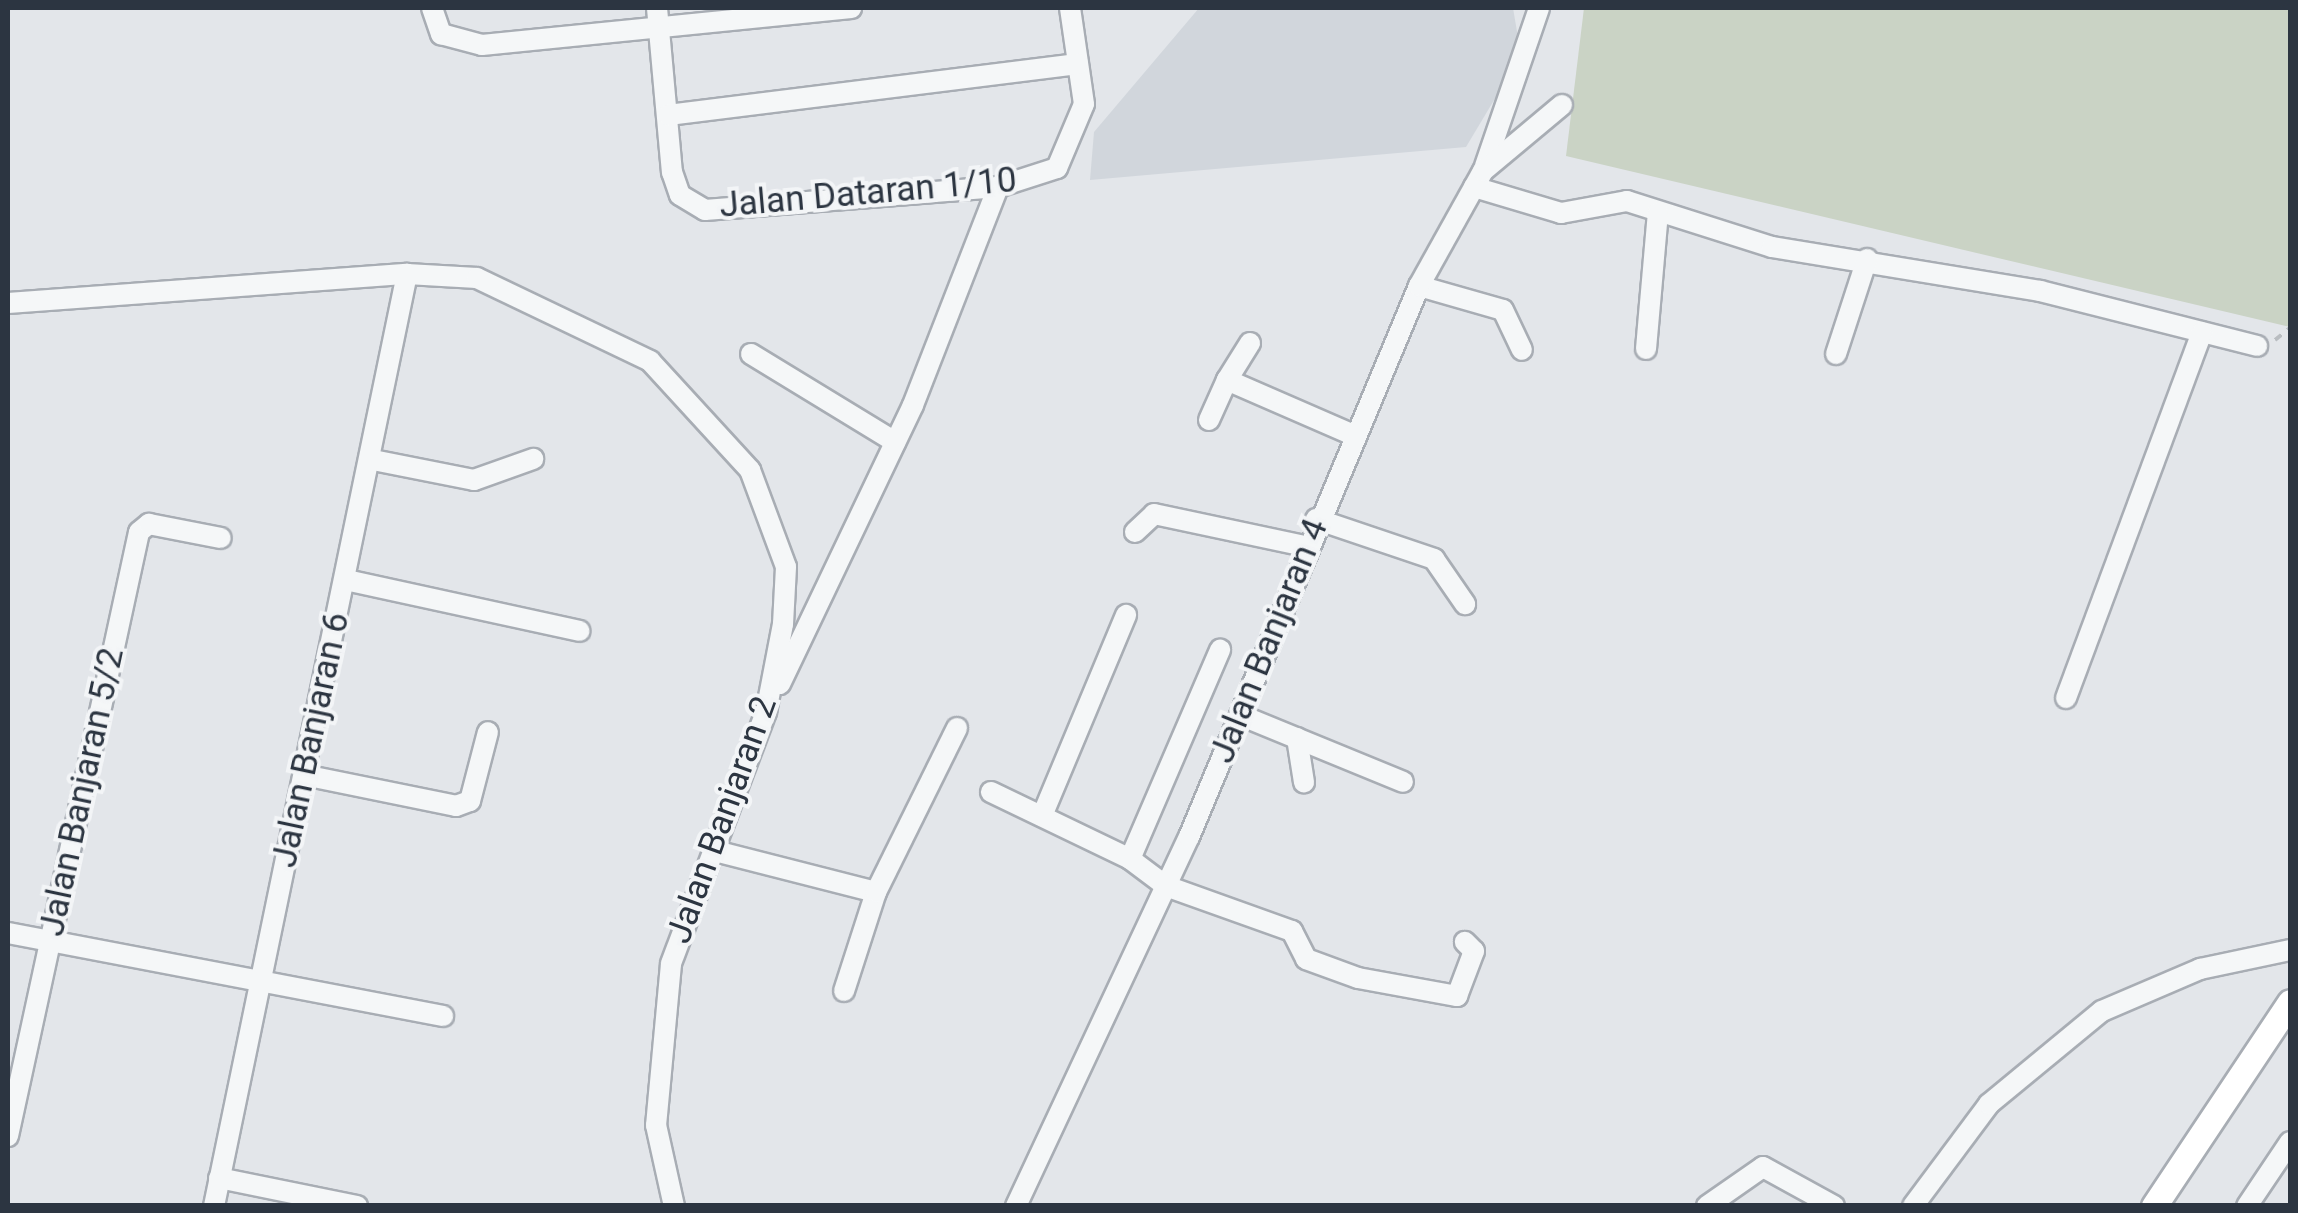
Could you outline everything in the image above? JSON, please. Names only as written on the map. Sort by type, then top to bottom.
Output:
[{"type":"main road","points":[[2154,1206],[2290,1002]]},
{"type":"street","points":[[432,8],[441,34],[458,44],[659,30],[742,14],[851,8]]},
{"type":"street","name":"Jalan Dataran 1/10","points":[[658,8],[680,195],[705,210],[998,187],[1057,168],[1072,150],[1084,104],[1070,8]]},
{"type":"street","points":[[1539,8],[1478,179],[1529,208],[1628,200],[1658,213],[1772,247],[1867,259],[2256,346]]},
{"type":"street","points":[[668,114],[1078,64]]},
{"type":"street","name":"Jalan Banjaran 4","points":[[1016,1206],[1166,886],[1240,715],[1316,519],[1356,436],[1419,286],[1478,179],[1562,105]]},
{"type":"street","points":[[766,712],[895,442],[998,187]]},
{"type":"street","points":[[1646,349],[1658,213]]},
{"type":"street","points":[[1836,354],[1867,259]]},
{"type":"street","name":"Jalan Banjaran 2","points":[[8,303],[407,274],[513,289],[650,361],[699,404],[766,495],[786,566],[766,712],[670,964],[662,1015],[656,1125],[674,1206]]},
{"type":"street","name":"Jalan Banjaran 6","points":[[214,1206],[256,980],[373,460],[407,274]]},
{"type":"street","points":[[1419,286],[1502,310],[1522,350]]},
{"type":"street","points":[[2066,698],[2202,332]]},
{"type":"street","points":[[1208,420],[1250,342]]},
{"type":"street","points":[[751,354],[895,442]]},
{"type":"street","points":[[1228,380],[1356,436]]},
{"type":"street","points":[[373,460],[474,480],[532,459]]},
{"type":"street","points":[[1135,532],[1154,514],[1305,546]]},
{"type":"street","points":[[1316,519],[1434,560],[1465,604]]},
{"type":"street","name":"Jalan Banjaran 5/2","points":[[9,1126],[138,532],[149,524],[222,538]]},
{"type":"street","points":[[346,580],[579,631]]},
{"type":"street","points":[[1042,816],[1126,615]]},
{"type":"street","points":[[1130,858],[1220,650]]},
{"type":"street","points":[[1240,715],[1403,782]]},
{"type":"street","points":[[844,991],[876,892],[957,728]]},
{"type":"street","points":[[304,776],[456,806],[470,801],[488,732]]},
{"type":"street","points":[[1296,738],[1304,782]]},
{"type":"street","points":[[991,792],[1130,858],[1166,886],[1292,931],[1306,960],[1427,996],[1457,996],[1474,950],[1466,942]]},
{"type":"street","points":[[715,850],[876,892]]},
{"type":"street","points":[[8,933],[444,1016]]},
{"type":"street","points":[[1914,1206],[1989,1104],[2102,1011],[2200,969],[2290,950]]},
{"type":"street","points":[[2247,1206],[2290,1142]]},
{"type":"street","points":[[1708,1206],[1764,1167],[1834,1206]]},
{"type":"street","points":[[219,1178],[356,1206]]},
{"type":"shaded area","points":[[1199,8],[1513,8],[1521,55],[1466,147],[1090,180],[1094,132]]},
{"type":"green space","points":[[1584,8],[2290,8],[2290,327],[1566,156]]}]
